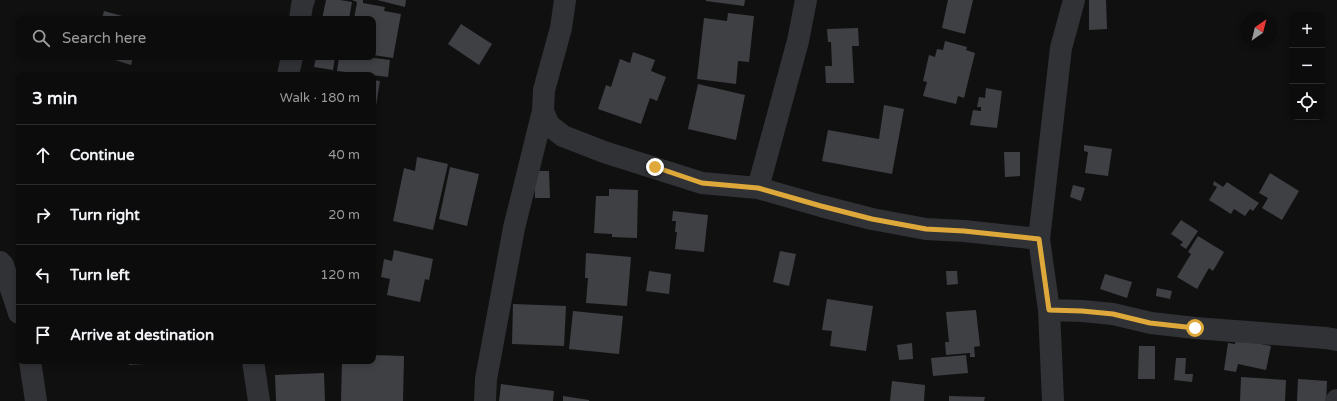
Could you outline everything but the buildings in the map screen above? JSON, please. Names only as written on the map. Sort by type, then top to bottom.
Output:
[{"type":"street","points":[[300,16],[304,0]]},
{"type":"street","points":[[485,401],[486,379],[514,228],[543,111],[544,90],[561,28],[565,0]]},
{"type":"street","points":[[758,188],[798,41],[806,0]]},
{"type":"street","points":[[1053,401],[1049,310],[1039,239],[1061,48],[1074,0]]},
{"type":"street","points":[[289,72],[291,60]]},
{"type":"street","points":[[543,111],[549,125],[563,136],[604,152],[702,183],[758,188],[872,219],[926,229],[964,231],[1039,239]]},
{"type":"street","points":[[0,262],[3,265],[16,304]]},
{"type":"street","points":[[1049,310],[1113,314],[1150,323],[1195,328],[1337,340]]},
{"type":"street","points":[[30,364],[36,401]]},
{"type":"street","points":[[253,364],[259,401]]},
{"type":"route","points":[[655,167],[702,183],[758,188],[872,219],[926,229],[964,231],[1039,239],[1049,310],[1113,314],[1150,323],[1195,328]]}]
